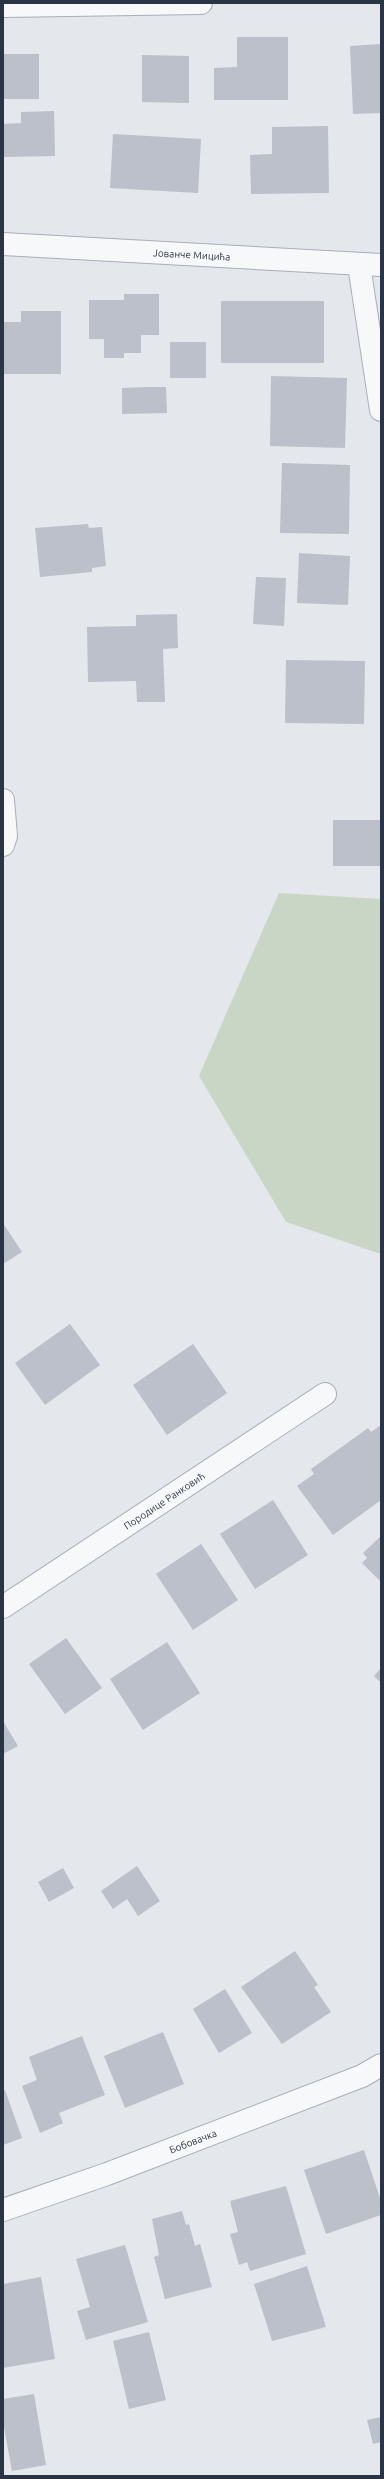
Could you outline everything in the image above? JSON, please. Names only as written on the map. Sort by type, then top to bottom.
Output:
[{"type":"street","points":[[3,6],[201,3]]},
{"type":"street","name":"Јованче Мицића","points":[[3,244],[359,265],[381,265]]},
{"type":"street","points":[[359,265],[381,410]]},
{"type":"street","points":[[3,800],[6,836],[3,845]]},
{"type":"street","name":"Породице Ранковић","points":[[3,1607],[324,1394]]},
{"type":"street","name":"Бобовачка","points":[[3,2210],[107,2174],[362,2076],[381,2066]]},
{"type":"green space","points":[[279,893],[381,899],[381,1254],[286,1222],[199,1076]]},
{"type":"building","points":[[237,37],[288,37],[288,100],[214,100],[214,68],[237,67]]},
{"type":"building","points":[[381,44],[381,113],[353,114],[350,46]]},
{"type":"building","points":[[3,54],[39,54],[39,99],[3,99]]},
{"type":"building","points":[[142,55],[189,56],[189,103],[142,102]]},
{"type":"building","points":[[54,111],[55,156],[3,157],[3,124],[21,123],[21,112]]},
{"type":"building","points":[[328,126],[329,193],[251,194],[250,155],[272,154],[272,127]]},
{"type":"building","points":[[113,134],[201,139],[198,193],[110,188]]},
{"type":"building","points":[[124,294],[159,294],[159,335],[141,335],[141,353],[124,353],[124,358],[104,358],[104,339],[89,339],[89,300],[124,300]]},
{"type":"building","points":[[221,301],[324,301],[324,363],[221,363]]},
{"type":"building","points":[[21,311],[61,311],[61,374],[3,374],[3,322],[21,322]]},
{"type":"building","points":[[170,342],[206,342],[206,378],[170,378]]},
{"type":"building","points":[[271,376],[347,378],[345,448],[270,446]]},
{"type":"building","points":[[166,387],[167,413],[122,414],[122,388]]},
{"type":"building","points":[[282,463],[350,465],[349,534],[280,533]]},
{"type":"building","points":[[88,524],[89,528],[102,527],[106,566],[92,568],[92,572],[40,577],[35,528]]},
{"type":"building","points":[[299,553],[350,556],[348,605],[297,603]]},
{"type":"building","points":[[256,577],[286,578],[284,626],[253,624]]},
{"type":"building","points":[[177,614],[178,648],[163,649],[165,702],[137,702],[136,681],[88,682],[87,627],[136,626],[136,615]]},
{"type":"building","points":[[286,660],[365,661],[364,724],[285,723]]},
{"type":"building","points":[[333,820],[381,820],[381,866],[333,866]]},
{"type":"building","points":[[3,1223],[22,1252],[3,1264]]},
{"type":"building","points":[[70,1324],[100,1365],[45,1405],[15,1363]]},
{"type":"building","points":[[193,1344],[227,1393],[167,1435],[133,1385]]},
{"type":"building","points":[[381,1425],[381,1500],[333,1535],[297,1486],[314,1474],[311,1469],[368,1428],[371,1432]]},
{"type":"building","points":[[273,1500],[308,1555],[255,1589],[220,1534]]},
{"type":"building","points":[[381,1536],[381,1582],[362,1563],[367,1558],[363,1553]]},
{"type":"building","points":[[201,1544],[238,1600],[193,1630],[156,1574]]},
{"type":"building","points":[[66,1638],[102,1688],[65,1714],[29,1664]]},
{"type":"building","points":[[167,1642],[200,1693],[143,1730],[110,1679]]},
{"type":"building","points":[[381,1668],[381,1683],[374,1676]]},
{"type":"building","points":[[3,1721],[18,1746],[3,1754]]},
{"type":"building","points":[[137,1866],[160,1901],[138,1916],[127,1899],[113,1909],[101,1891]]},
{"type":"building","points":[[63,1868],[74,1888],[49,1902],[38,1882]]},
{"type":"building","points":[[295,1951],[318,1985],[314,1987],[331,2012],[282,2044],[241,1987]]},
{"type":"building","points":[[225,1989],[252,2033],[219,2053],[193,2009]]},
{"type":"building","points":[[163,2032],[184,2084],[125,2108],[104,2056]]},
{"type":"building","points":[[82,2036],[105,2095],[59,2113],[63,2123],[40,2133],[22,2086],[37,2080],[29,2057]]},
{"type":"building","points":[[5,2090],[22,2138],[3,2145],[3,2091]]},
{"type":"building","points":[[364,2150],[381,2201],[381,2215],[326,2234],[304,2170]]},
{"type":"building","points":[[286,2186],[306,2254],[250,2271],[247,2262],[239,2265],[230,2234],[238,2232],[230,2201]]},
{"type":"building","points":[[182,2211],[186,2225],[189,2224],[195,2246],[200,2244],[212,2287],[165,2299],[154,2257],[159,2255],[152,2219]]},
{"type":"building","points":[[125,2245],[148,2322],[86,2340],[77,2311],[90,2307],[76,2259]]},
{"type":"building","points":[[307,2266],[326,2327],[272,2341],[254,2284]]},
{"type":"building","points":[[41,2277],[55,2359],[3,2368],[3,2284]]},
{"type":"building","points":[[149,2332],[166,2400],[129,2409],[113,2341]]},
{"type":"building","points":[[34,2394],[46,2465],[12,2471],[3,2422],[3,2399]]},
{"type":"building","points":[[381,2417],[381,2442],[373,2444],[367,2420]]}]
